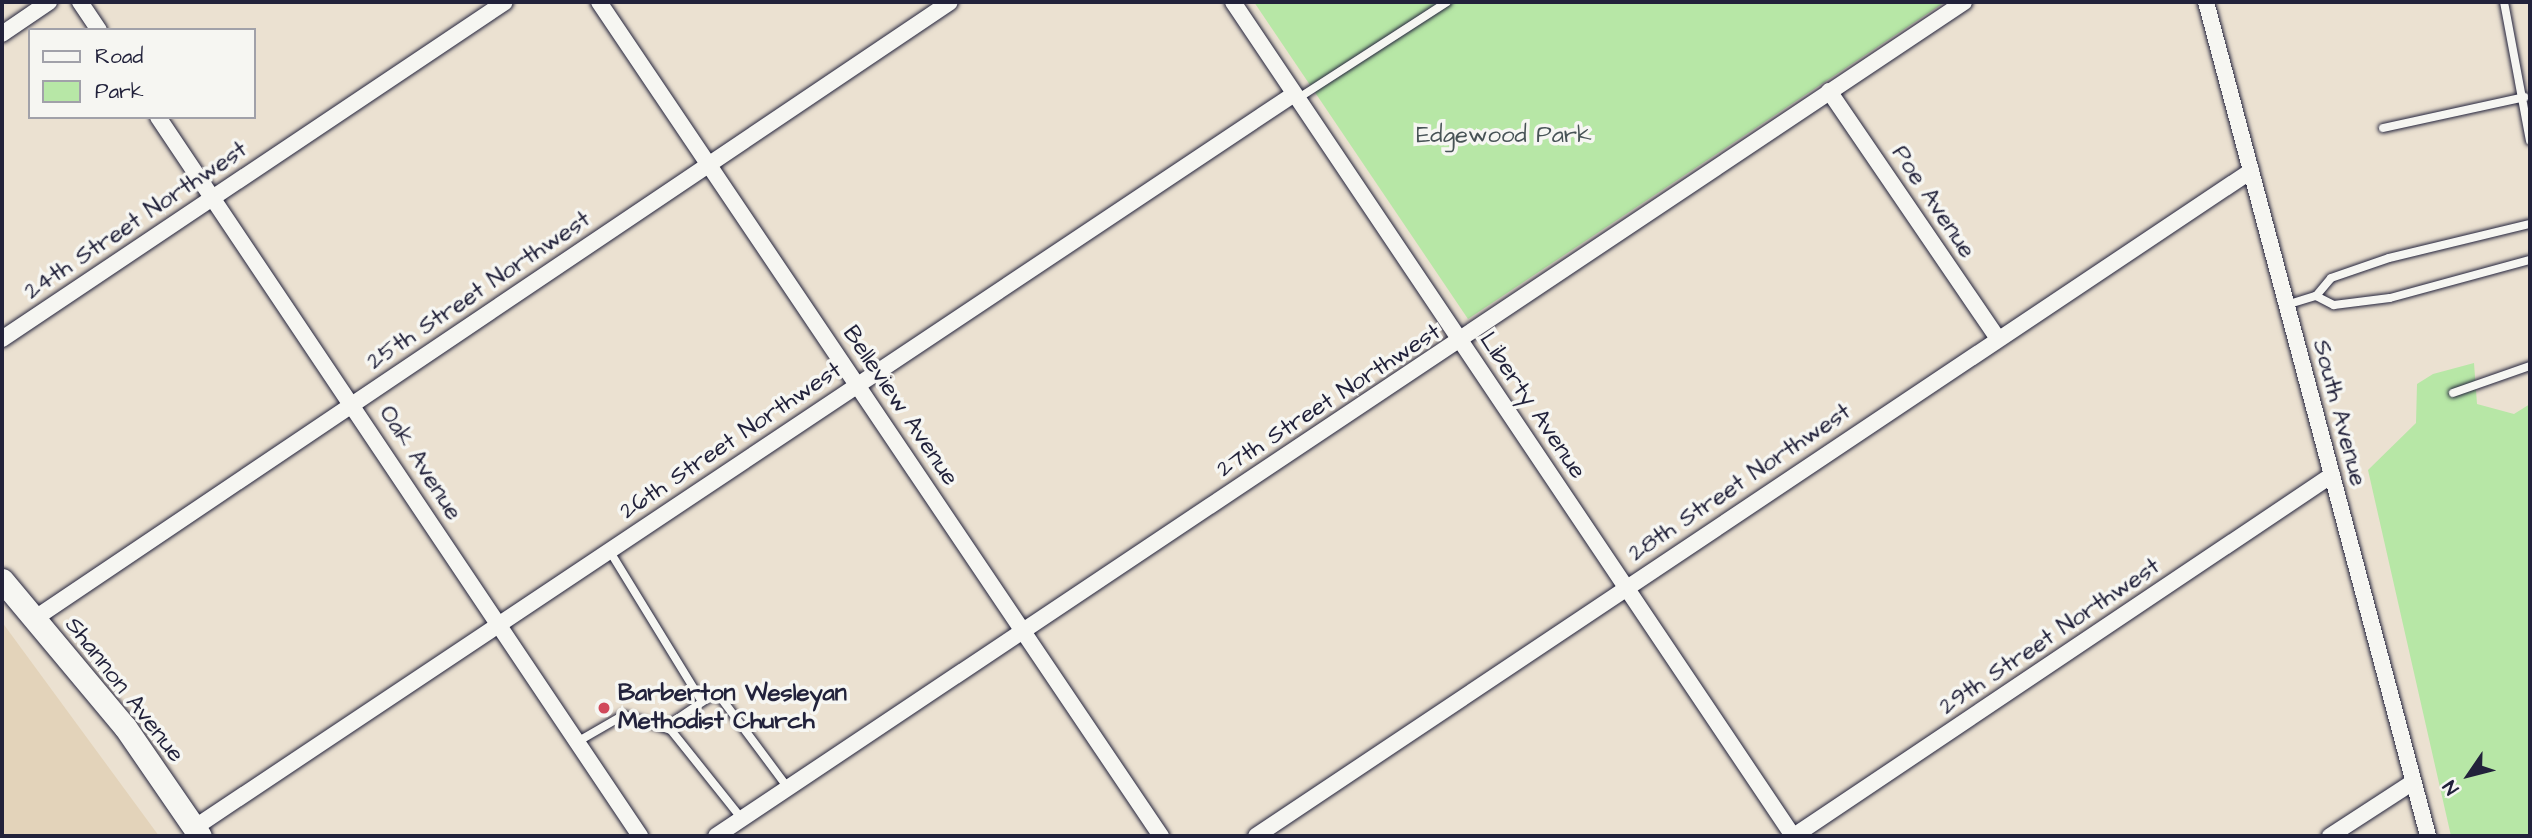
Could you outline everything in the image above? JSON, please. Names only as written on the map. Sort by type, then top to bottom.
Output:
[{"type":"street","points":[[2,34],[49,2]]},
{"type":"street","points":[[80,2],[98,28]]},
{"type":"street","name":"24th Street Northwest","points":[[2,339],[505,2]]},
{"type":"street","name":"Belleview Avenue","points":[[599,2],[1161,836]]},
{"type":"street","name":"25th Street Northwest","points":[[34,619],[950,2]]},
{"type":"street","name":"Liberty Avenue","points":[[1233,2],[1794,836]]},
{"type":"street","name":"27th Street Northwest","points":[[716,836],[1462,341],[1964,2]]},
{"type":"street","name":"South Avenue","points":[[2206,2],[2428,836]]},
{"type":"street","name":"Poe Avenue","points":[[1829,91],[1998,339]]},
{"type":"street","name":"26th Street Northwest","points":[[197,832],[609,549],[1296,96]]},
{"type":"street","name":"Oak Avenue","points":[[159,119],[353,403],[640,836]]},
{"type":"street","name":"28th Street Northwest","points":[[1256,836],[2251,171]]},
{"type":"street","name":"29th Street Northwest","points":[[1794,836],[2332,475]]},
{"type":"street","name":"Shannon Avenue","points":[[2,580],[125,727],[197,832]]},
{"type":"street","points":[[2330,836],[2413,782]]},
{"type":"lane","points":[[1296,96],[1447,2]]},
{"type":"lane","points":[[2504,2],[2525,97],[2530,141]]},
{"type":"lane","points":[[2383,128],[2525,97]]},
{"type":"lane","points":[[2286,305],[2316,296],[2331,278],[2389,258],[2530,224]]},
{"type":"lane","points":[[2316,296],[2334,305],[2390,298],[2530,260]]},
{"type":"lane","points":[[2453,393],[2530,366]]},
{"type":"lane","points":[[609,549],[702,702]]},
{"type":"lane","points":[[671,730],[674,721],[711,696],[721,698],[788,788]]},
{"type":"lane","points":[[578,743],[624,715],[671,730],[742,819]]},
{"type":"shaded area","points":[[2,622],[159,836],[2,836]]},
{"type":"green space","name":"Edgewood Park","points":[[1254,2],[1945,2],[1468,319]]},
{"type":"green space","points":[[2474,363],[2477,404],[2514,414],[2530,404],[2530,836],[2451,836],[2368,470],[2416,423],[2417,384],[2433,374]]},
{"type":"place","name":"Barberton Wesleyan Methodist Church","points":[[604,708]]}]
